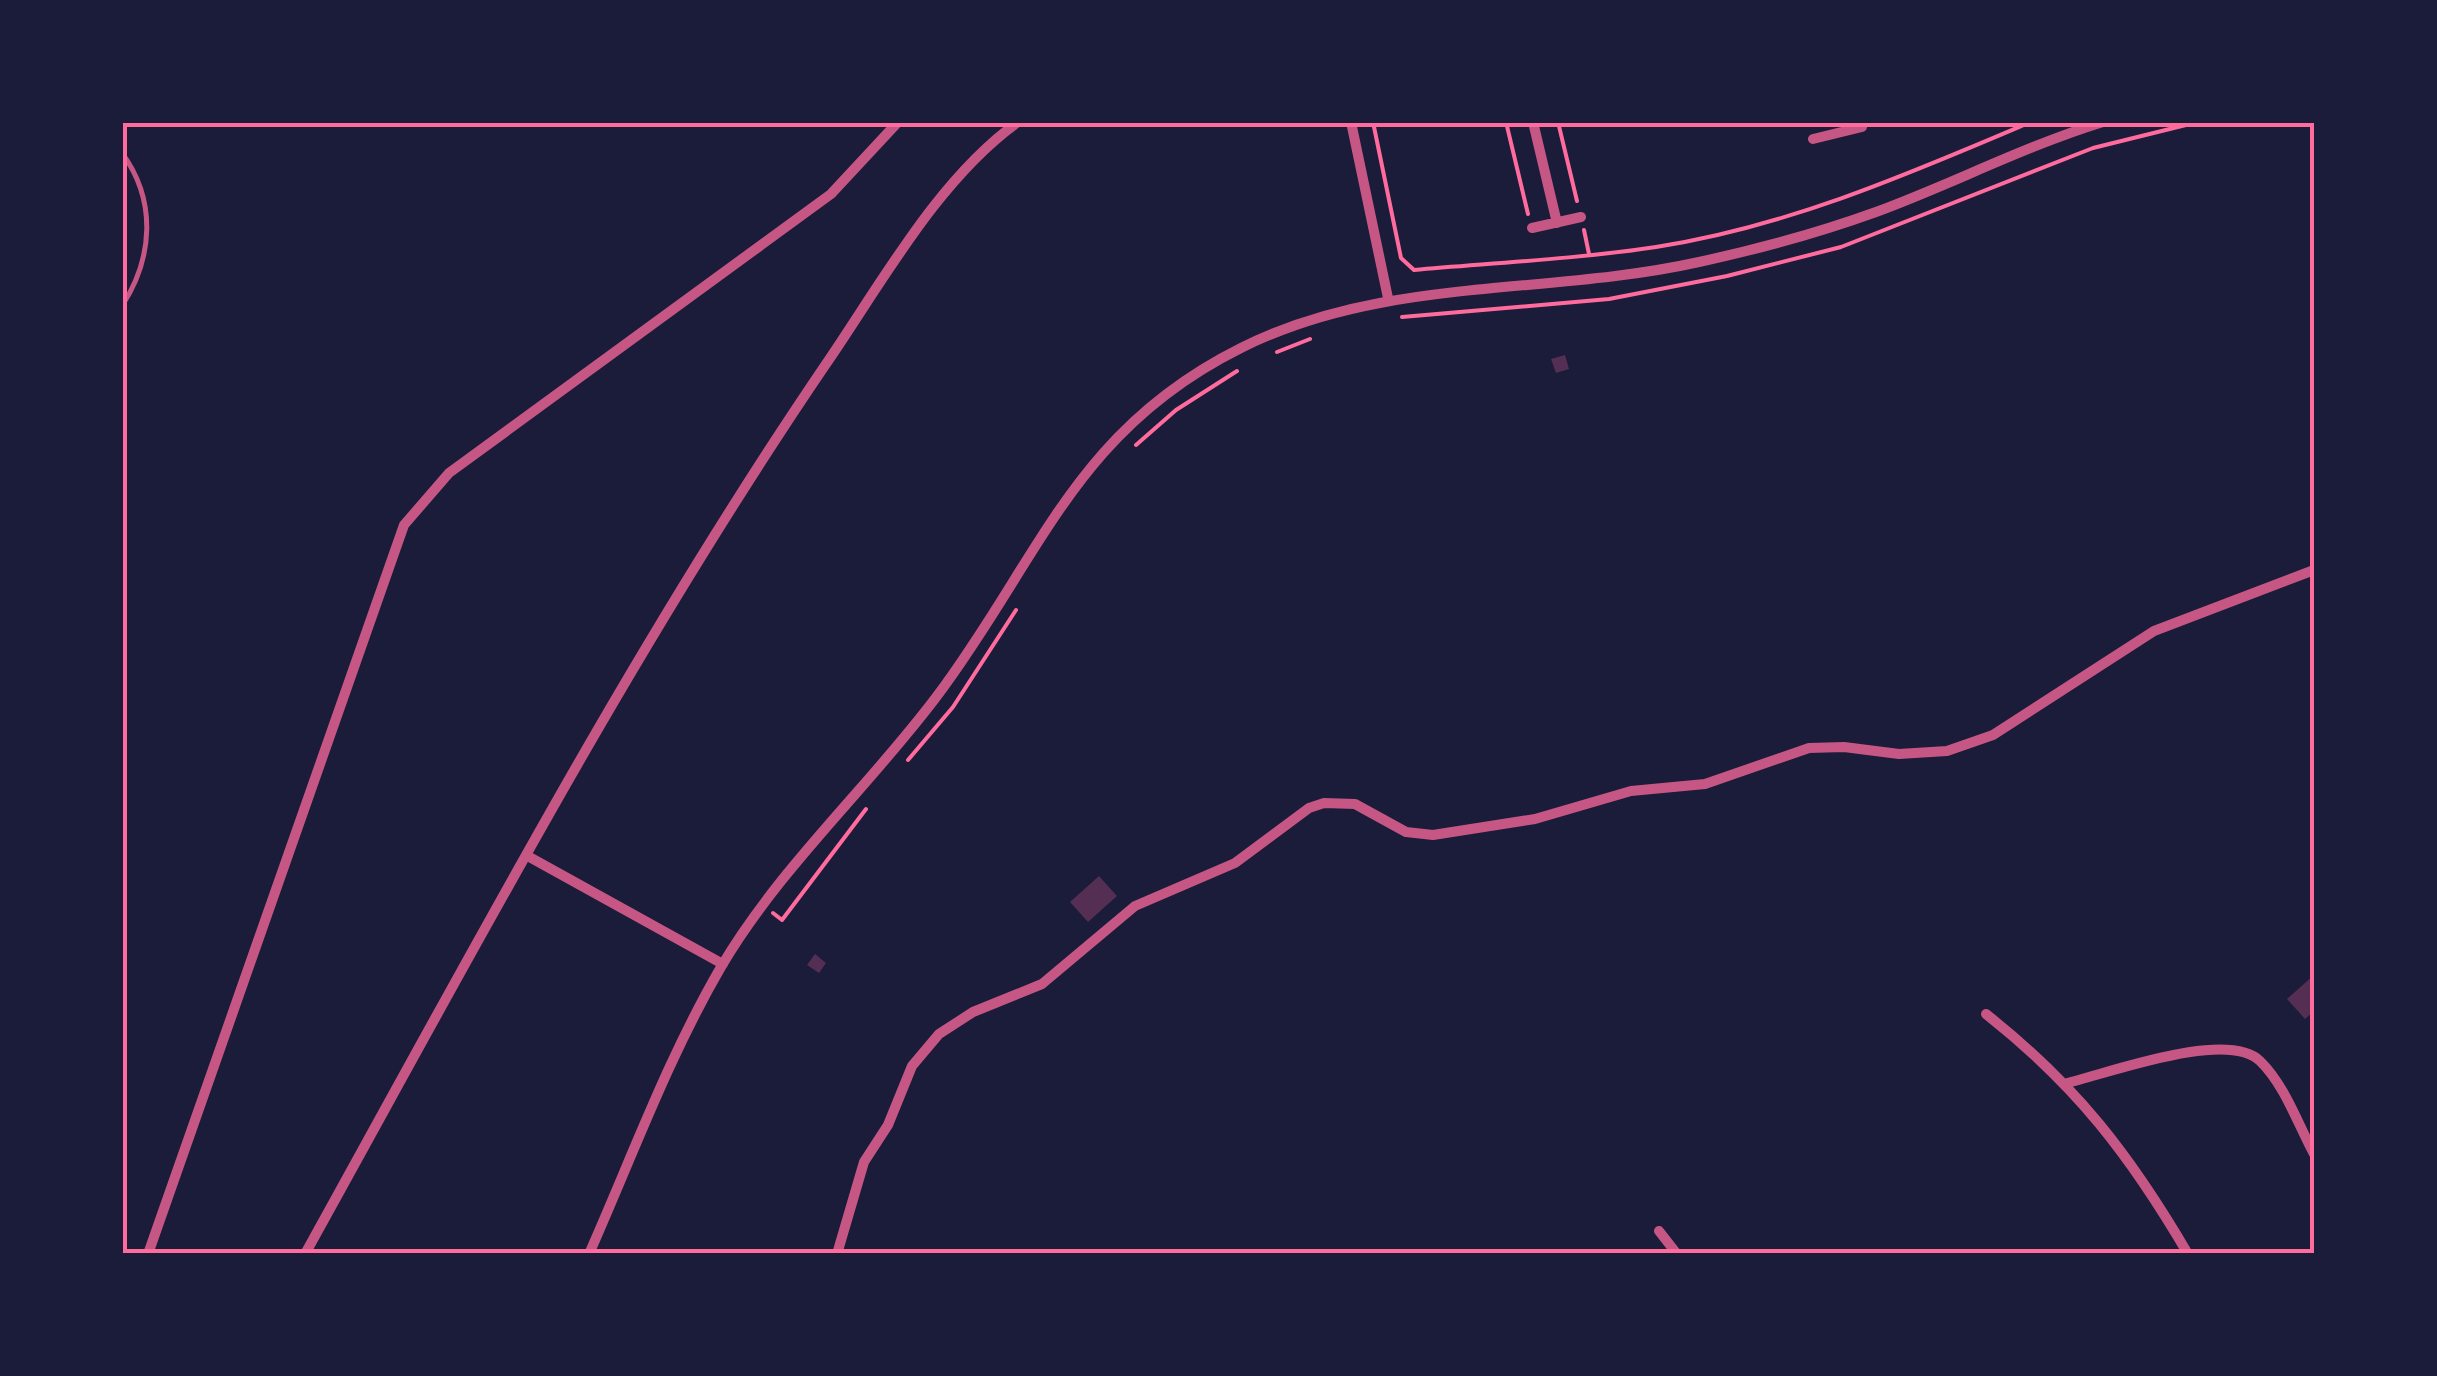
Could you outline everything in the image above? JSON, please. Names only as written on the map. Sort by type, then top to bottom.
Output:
[{"type":"street","points":[[148,1254],[404,525],[448,473],[830,194],[898,122]]},
{"type":"street","points":[[305,1254],[619,686],[770,447],[953,182],[1018,122]]},
{"type":"street","points":[[1351,122],[1388,298]]},
{"type":"street","points":[[1533,122],[1556,223]]},
{"type":"street","points":[[589,1254],[671,1063],[723,964],[763,907],[937,696],[1071,489],[1136,418],[1200,371],[1294,324],[1388,298],[1584,281],[1756,248],[1878,211],[2103,122]]},
{"type":"street","points":[[1814,139],[1838,127],[1862,127]]},
{"type":"street","points":[[1532,228],[1581,217]]},
{"type":"street","points":[[838,1254],[864,1162],[888,1125],[912,1066],[939,1034],[974,1012],[1042,984],[1134,906],[1235,863],[1310,808],[1324,803],[1355,804],[1406,832],[1433,835],[1546,816],[1632,791],[1705,784],[1809,748],[1844,747],[1898,754],[1948,751],[1994,735],[2154,631],[2314,570]]},
{"type":"street","points":[[526,855],[723,964]]},
{"type":"street","points":[[1986,1014],[2067,1084],[2119,1144],[2188,1254]]},
{"type":"street","points":[[2067,1084],[2190,1052],[2239,1049],[2257,1058],[2270,1074],[2314,1154]]},
{"type":"street","points":[[1659,1231],[1678,1254]]},
{"type":"lane","points":[[122,154],[144,197],[148,234],[140,272],[122,306]]},
{"type":"path","points":[[1372,122],[1407,268],[1658,246],[1826,203],[2032,122]]},
{"type":"path","points":[[1506,122],[1532,228]]},
{"type":"path","points":[[1558,122],[1589,254]]},
{"type":"path","points":[[1385,320],[1609,299],[1728,276],[1841,247],[2093,148],[2198,122]]},
{"type":"path","points":[[1266,357],[1317,337]]},
{"type":"path","points":[[1125,456],[1176,410],[1249,364]]},
{"type":"path","points":[[904,764],[954,707],[1021,600]]},
{"type":"path","points":[[763,907],[782,920],[868,806]]},
{"type":"building","points":[[1565,355],[1569,369],[1556,373],[1551,359]]},
{"type":"building","points":[[1099,876],[1117,896],[1088,922],[1070,902]]},
{"type":"building","points":[[815,954],[826,963],[819,973],[807,965]]},
{"type":"building","points":[[2314,975],[2314,1011],[2305,1019],[2287,999]]}]
